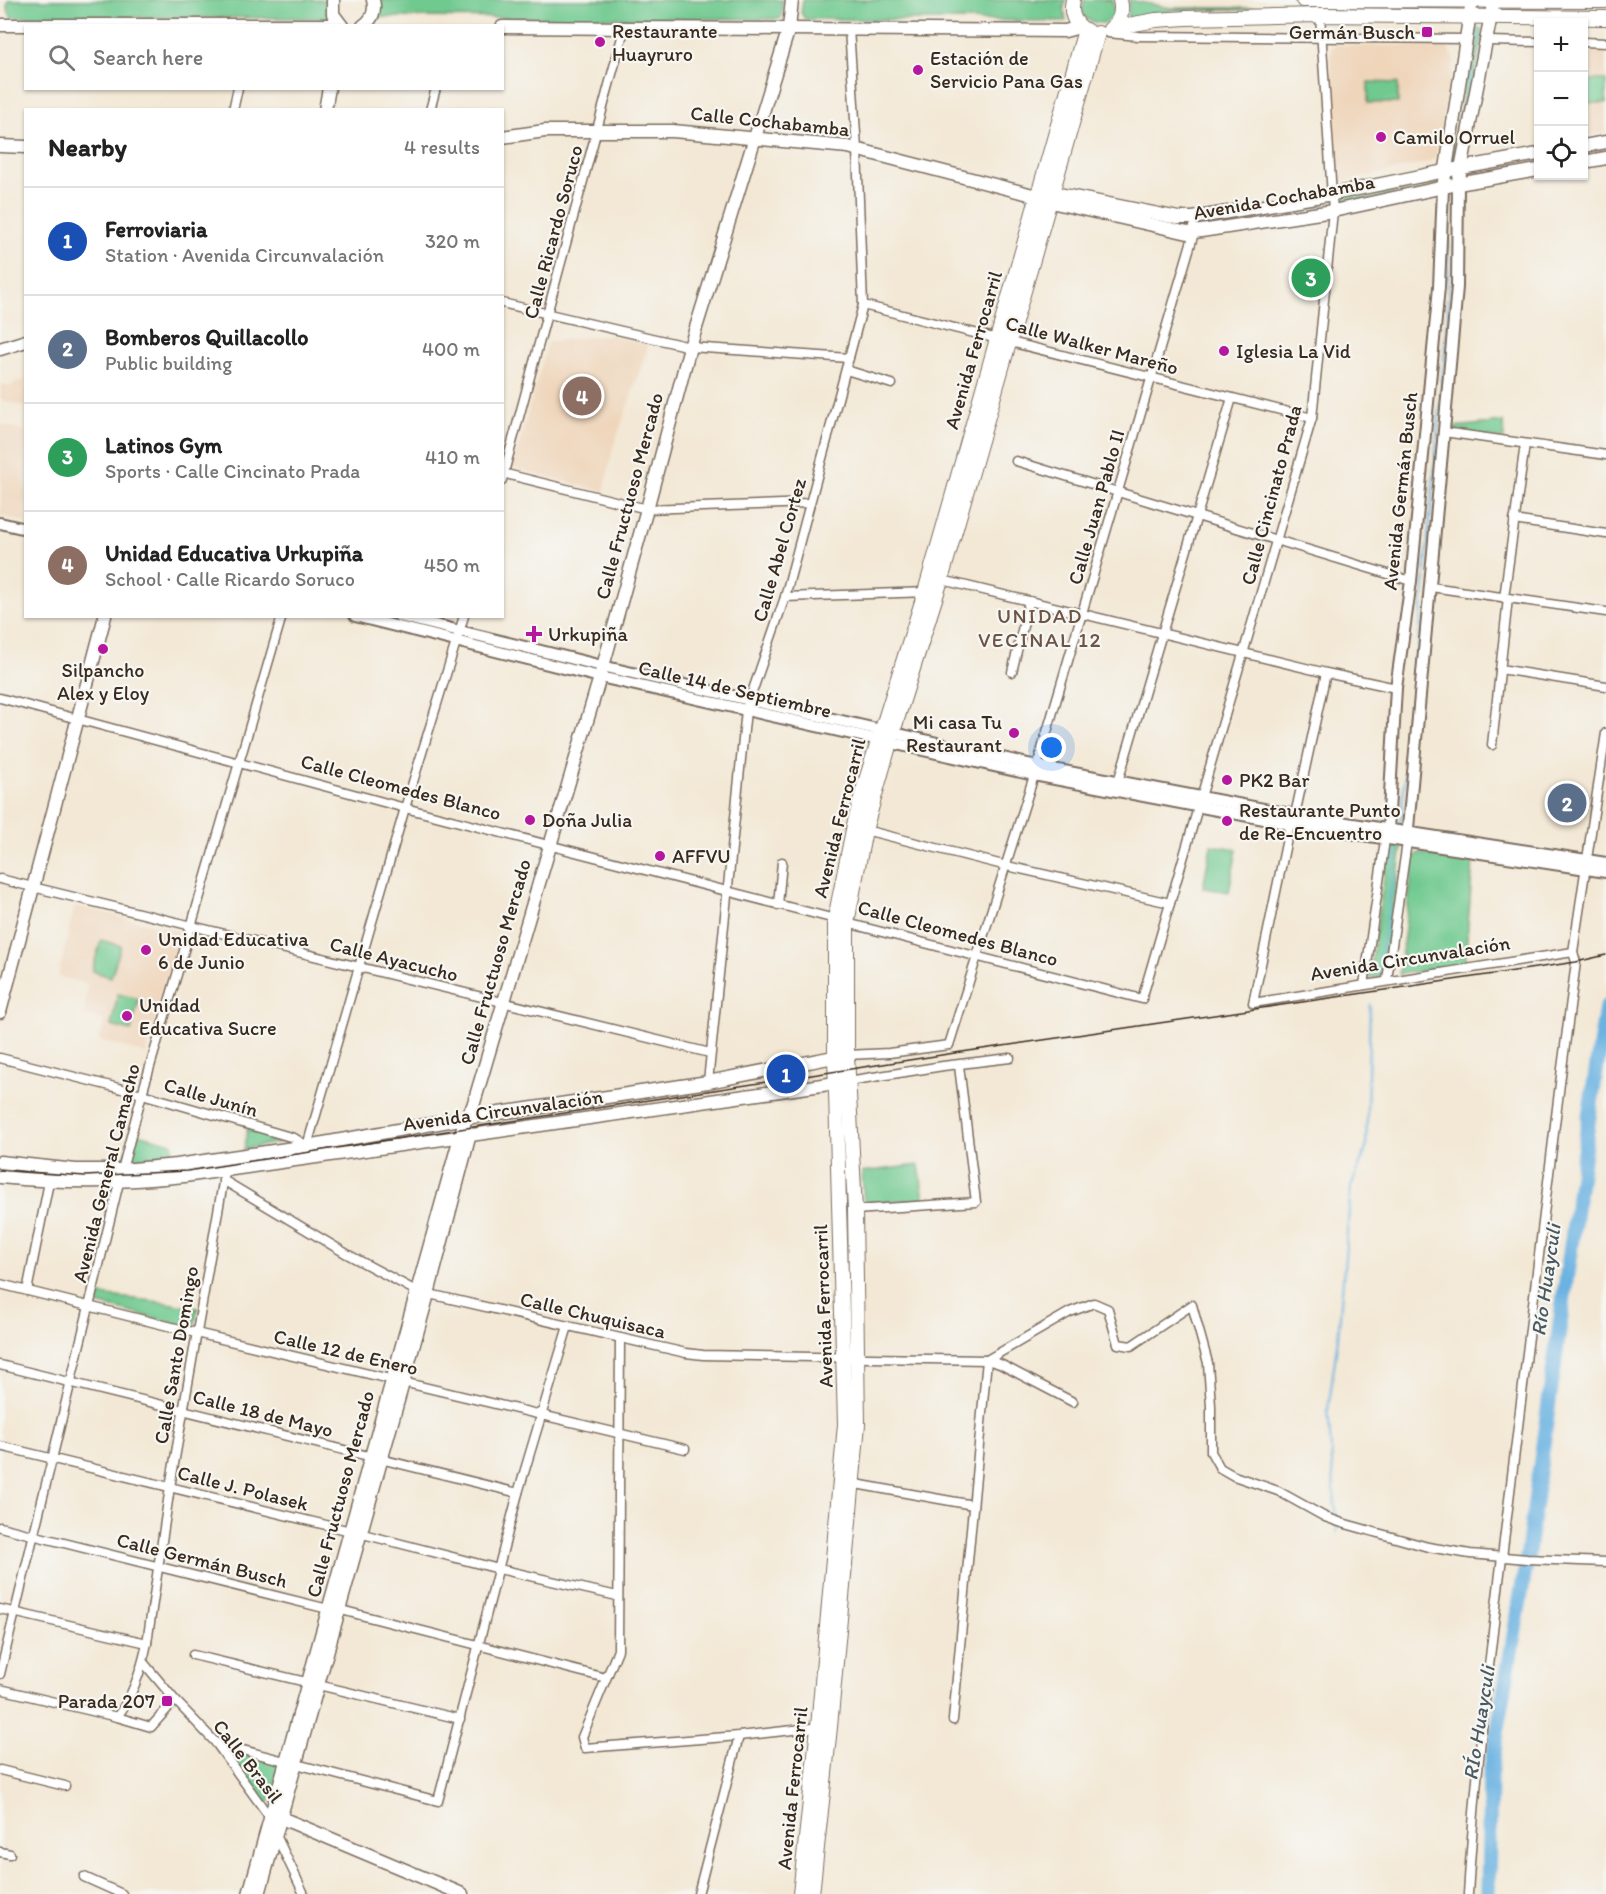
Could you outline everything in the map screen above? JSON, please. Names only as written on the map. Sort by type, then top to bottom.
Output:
[{"type":"highway","points":[[1073,0],[1072,15],[1095,30],[1174,18],[1320,15],[1606,18]]},
{"type":"highway","name":"Avenida Ferrocarril","points":[[812,1894],[824,1727],[848,1483],[858,1424],[850,1357],[841,1055],[841,921],[854,825],[886,736],[931,593],[1041,196],[1095,30],[1120,16],[1120,0]]},
{"type":"highway","points":[[1304,0],[1606,1]]},
{"type":"highway","name":"Avenida Ferrocarril","points":[[841,921],[865,830],[886,736]]},
{"type":"highway","name":"Avenida Ferrocarril","points":[[842,1082],[855,1210],[850,1357]]},
{"type":"highway","name":"Avenida Ferrocarril","points":[[800,1894],[824,1727]]},
{"type":"main road","points":[[333,0],[333,14],[340,24]]},
{"type":"main road","points":[[365,24],[372,17],[373,0]]},
{"type":"main road","name":"Calle Fructuoso Mercado","points":[[249,1894],[292,1762],[375,1457],[503,1003],[647,509],[690,347],[789,28],[792,0]]},
{"type":"main road","name":"Avenida Germán Busch","points":[[1443,188],[1472,0]]},
{"type":"main road","name":"Avenida Germán Busch","points":[[1458,184],[1494,1]]},
{"type":"main road","points":[[0,25],[24,25]]},
{"type":"main road","points":[[504,27],[1095,30]]},
{"type":"main road","points":[[326,108],[329,90]]},
{"type":"main road","name":"Calle Cochabamba","points":[[504,137],[544,131],[672,131],[848,147],[1041,196]]},
{"type":"main road","points":[[1588,145],[1606,142]]},
{"type":"main road","points":[[0,146],[24,147]]},
{"type":"main road","name":"Avenida Cochabamba","points":[[1041,196],[1178,218],[1193,218],[1333,194],[1534,155]]},
{"type":"main road","points":[[1588,161],[1606,158]]},
{"type":"main road","name":"Avenida Cochabamba","points":[[1041,196],[1180,232],[1194,233],[1333,211],[1458,184],[1534,171]]},
{"type":"main road","points":[[0,349],[24,342]]},
{"type":"main road","points":[[0,1012],[104,618]]},
{"type":"main road","name":"Avenida Circunvalación","points":[[0,1162],[120,1176],[218,1159],[469,1123],[708,1082],[841,1055]]},
{"type":"main road","name":"Avenida Circunvalación","points":[[0,1177],[49,1182],[120,1176],[224,1175],[469,1123],[842,1082]]},
{"type":"main road","points":[[275,1817],[462,1894]]},
{"type":"main road","name":"Calle Fructuoso Mercado","points":[[259,1894],[276,1834],[275,1817]]},
{"type":"street","name":"Calle Cincinato Prada","points":[[1142,999],[1312,418],[1333,211],[1320,15]]},
{"type":"street","name":"Calle Ricardo Soruco","points":[[504,472],[625,26]]},
{"type":"street","name":"Calle Abel Cortez","points":[[708,1082],[746,710],[785,597],[863,305],[857,149],[849,29]]},
{"type":"street","points":[[1095,30],[1138,36],[1467,39]]},
{"type":"street","points":[[1487,41],[1534,42]]},
{"type":"street","points":[[1588,42],[1606,43]]},
{"type":"street","points":[[233,108],[238,90]]},
{"type":"street","points":[[431,108],[435,90]]},
{"type":"street","name":"Avenida Germán Busch","points":[[1387,980],[1407,837],[1431,587],[1457,287],[1458,184]]},
{"type":"street","name":"Avenida Germán Busch","points":[[1364,985],[1387,835],[1396,688],[1411,581],[1439,287],[1443,188]]},
{"type":"street","name":"Calle Juan Pablo II","points":[[949,1045],[1036,770],[1194,233],[1193,218]]},
{"type":"street","points":[[504,304],[690,347],[849,358]]},
{"type":"street","name":"Calle Walker Mareño","points":[[863,305],[1312,418]]},
{"type":"street","points":[[846,370],[892,384]]},
{"type":"street","points":[[1117,786],[1232,398]]},
{"type":"street","points":[[1444,432],[1606,455]]},
{"type":"street","points":[[1492,746],[1514,520],[1525,444]]},
{"type":"street","points":[[1016,461],[1411,581]]},
{"type":"street","points":[[504,476],[647,509],[810,503]]},
{"type":"street","points":[[1514,520],[1606,534]]},
{"type":"street","points":[[0,523],[24,529]]},
{"type":"street","points":[[935,578],[1326,674],[1396,688]]},
{"type":"street","points":[[1431,587],[1606,612]]},
{"type":"street","points":[[785,597],[931,593]]},
{"type":"street","points":[[1012,672],[1029,601]]},
{"type":"street","name":"Avenida General Camacho","points":[[0,1674],[120,1176],[190,926],[281,618]]},
{"type":"street","name":"Calle 14 de Septiembre","points":[[365,618],[458,637],[601,671],[746,710],[886,736],[1036,770],[1293,820],[1587,865],[1606,872]]},
{"type":"street","name":"Calle 14 de Septiembre","points":[[405,618],[458,637]]},
{"type":"street","points":[[307,1146],[405,808],[463,618]]},
{"type":"street","points":[[1500,669],[1606,686]]},
{"type":"street","name":"Calle 14 de Septiembre","points":[[601,671],[749,698],[886,736]]},
{"type":"street","points":[[1293,820],[1326,674]]},
{"type":"street","name":"Calle Cleomedes Blanco","points":[[0,699],[405,808],[1142,999]]},
{"type":"street","points":[[1468,1894],[1472,1825],[1502,1556],[1547,1175],[1576,962],[1573,952],[1606,733]]},
{"type":"street","name":"Avenida Circunvalación","points":[[1293,820],[1254,1003],[1573,952]]},
{"type":"street","points":[[865,830],[1007,866],[1170,903]]},
{"type":"street","points":[[778,905],[782,862]]},
{"type":"street","name":"Calle 14 de Septiembre","points":[[1587,865],[1606,863]]},
{"type":"street","name":"Calle Ayacucho","points":[[0,879],[710,1053]]},
{"type":"street","name":"Avenida Circunvalación","points":[[841,1055],[889,1053],[949,1045]]},
{"type":"street","name":"Calle Junín","points":[[0,1058],[142,1094],[294,1138],[307,1146]]},
{"type":"street","name":"Avenida Circunvalación","points":[[842,1082],[1010,1058]]},
{"type":"street","points":[[855,1210],[976,1202],[959,1066]]},
{"type":"street","name":"Calle Chuquisaca","points":[[224,1175],[347,1254],[422,1292],[704,1355],[987,1360]]},
{"type":"street","name":"Calle Santo Domingo","points":[[117,1717],[123,1709],[143,1662],[147,1643],[170,1487],[224,1175]]},
{"type":"street","points":[[27,1291],[49,1182]]},
{"type":"street","name":"Calle 12 de Enero","points":[[0,1284],[89,1308],[685,1449]]},
{"type":"street","points":[[987,1360],[1070,1312],[1094,1303],[1108,1309],[1118,1344],[1131,1346],[1192,1305],[1208,1363],[1211,1452],[1220,1467],[1234,1476],[1278,1491],[1342,1524],[1428,1546],[1470,1554],[1606,1562]]},
{"type":"street","points":[[216,1743],[438,1801],[518,1493],[568,1326]]},
{"type":"street","points":[[620,1338],[618,1650],[582,1737],[585,1748],[824,1727]]},
{"type":"street","points":[[987,1360],[1000,1364],[1073,1402]]},
{"type":"street","points":[[953,1720],[987,1360]]},
{"type":"street","name":"Calle 18 de Mayo","points":[[0,1365],[518,1493]]},
{"type":"street","name":"Calle J. Polasek","points":[[0,1446],[617,1596]]},
{"type":"street","points":[[848,1483],[973,1505]]},
{"type":"street","name":"Calle Germán Busch","points":[[0,1527],[480,1644],[606,1678]]},
{"type":"street","points":[[0,1609],[147,1643]]},
{"type":"street","points":[[193,1655],[460,1719]]},
{"type":"street","name":"Calle Brasil","points":[[143,1662],[216,1743],[275,1817]]},
{"type":"street","points":[[0,1689],[151,1727],[175,1700]]},
{"type":"street","points":[[698,1894],[739,1736]]},
{"type":"street","points":[[0,1770],[65,1786]]},
{"type":"street","name":"Calle Brasil","points":[[276,1834],[304,1894]]},
{"type":"street","points":[[0,1852],[10,1854]]},
{"type":"street","points":[[84,1877],[122,1894]]},
{"type":"shaded area","points":[[1336,45],[1442,46],[1449,50],[1454,59],[1436,157],[1429,162],[1343,182],[1339,181],[1330,53],[1331,48]]},
{"type":"shaded area","points":[[1588,46],[1606,46],[1606,133],[1588,135]]},
{"type":"shaded area","points":[[611,335],[649,344],[613,448],[604,492],[512,468],[548,342]]},
{"type":"shaded area","points":[[24,380],[24,407],[0,399],[0,384],[12,386],[15,382]]},
{"type":"shaded area","points":[[0,424],[24,431],[24,522],[0,516]]},
{"type":"shaded area","points":[[75,906],[179,931],[146,1054],[99,1040],[104,1021],[84,1015],[87,984],[58,976]]},
{"type":"green space","points":[[8,0],[327,0],[327,18],[11,17],[7,7]]},
{"type":"green space","points":[[379,0],[782,0],[782,13],[780,19],[379,17]]},
{"type":"green space","points":[[803,0],[1066,0],[1064,8],[1066,21],[805,19],[801,13]]},
{"type":"green space","points":[[1084,0],[1112,0],[1115,13],[1106,23],[1092,22],[1082,12]]},
{"type":"green space","points":[[1129,0],[1171,8],[1462,8],[1462,10],[1173,10],[1128,18]]},
{"type":"green space","points":[[1474,29],[1483,29],[1460,161],[1451,162]]},
{"type":"green space","points":[[1588,80],[1606,80],[1606,103],[1588,103]]},
{"type":"green space","points":[[1368,82],[1398,83],[1398,103],[1368,103]]},
{"type":"green space","points":[[1435,178],[1437,184],[1342,204],[1339,201],[1341,198]]},
{"type":"green space","points":[[1323,201],[1324,206],[1321,207],[1204,225],[1205,221]]},
{"type":"green space","points":[[1503,422],[1504,439],[1455,432],[1454,427]]},
{"type":"green space","points":[[1389,844],[1402,847],[1383,976],[1369,978]]},
{"type":"green space","points":[[1211,845],[1237,849],[1229,892],[1203,888]]},
{"type":"green space","points":[[1419,853],[1473,861],[1465,964],[1399,974],[1414,857]]},
{"type":"green space","points":[[101,940],[121,946],[111,977],[92,971]]},
{"type":"green space","points":[[118,994],[139,999],[131,1031],[111,1026]]},
{"type":"green space","points":[[248,1126],[290,1140],[244,1149]]},
{"type":"green space","points":[[135,1133],[172,1143],[171,1154],[129,1160]]},
{"type":"green space","points":[[919,1165],[924,1199],[864,1203],[862,1172]]},
{"type":"green space","points":[[99,1295],[198,1308],[194,1328],[97,1304]]},
{"type":"green space","points":[[230,1752],[278,1763],[280,1766],[269,1803],[265,1803],[228,1756]]},
{"type":"waterway","points":[[1455,162],[1478,32]]},
{"type":"waterway","points":[[1400,827],[1448,318],[1448,197]]},
{"type":"waterway","points":[[1378,974],[1397,850]]},
{"type":"waterway","points":[[1336,1517],[1328,1410],[1338,1338],[1351,1187],[1366,1149],[1370,1005]]},
{"type":"waterway","name":"Río Huayculi","points":[[1488,1894],[1490,1775],[1527,1559],[1606,1007]]},
{"type":"waterway","points":[[1337,1523],[1337,1532]]},
{"type":"tram line","points":[[0,1170],[85,1176],[187,1171],[948,1054],[1576,962],[1606,955]]},
{"type":"place","name":"Germán Busch","points":[[1427,32]]},
{"type":"place","name":"Restaurante Huayruro","points":[[600,42]]},
{"type":"place","name":"Estación de Servicio Pana Gas","points":[[918,70]]},
{"type":"place","name":"Camilo Orruel","points":[[1381,137]]},
{"type":"place","name":"Latinos Gym","points":[[1311,278]]},
{"type":"place","name":"Iglesia La Vid","points":[[1224,351]]},
{"type":"place","name":"Unidad Educativa Urkupiña","points":[[582,396]]},
{"type":"place","name":"Urkupiña","points":[[534,634]]},
{"type":"place","name":"Silpancho Alex y Eloy","points":[[103,649]]},
{"type":"place","name":"Mi casa Tu Restaurant","points":[[1014,733]]},
{"type":"place","name":"PK2 Bar","points":[[1227,780]]},
{"type":"place","name":"Bomberos Quillacollo","points":[[1567,803]]},
{"type":"place","name":"Doña Julia","points":[[530,820]]},
{"type":"place","name":"Restaurante Punto de Re-Encuentro","points":[[1227,821]]},
{"type":"place","name":"AFFVU","points":[[660,856]]},
{"type":"place","name":"Unidad Educativa 6 de Junio","points":[[146,950]]},
{"type":"place","name":"Unidad Educativa Sucre","points":[[127,1016]]},
{"type":"place","name":"Ferroviaria","points":[[786,1074]]},
{"type":"place","name":"Parada 207","points":[[167,1701]]},
{"type":"district","name":"UNIDAD VECINAL 12","points":[[1040,628]]},
{"type":"water label","name":"RÍo Huayculi","points":[[1479,1723]]}]
